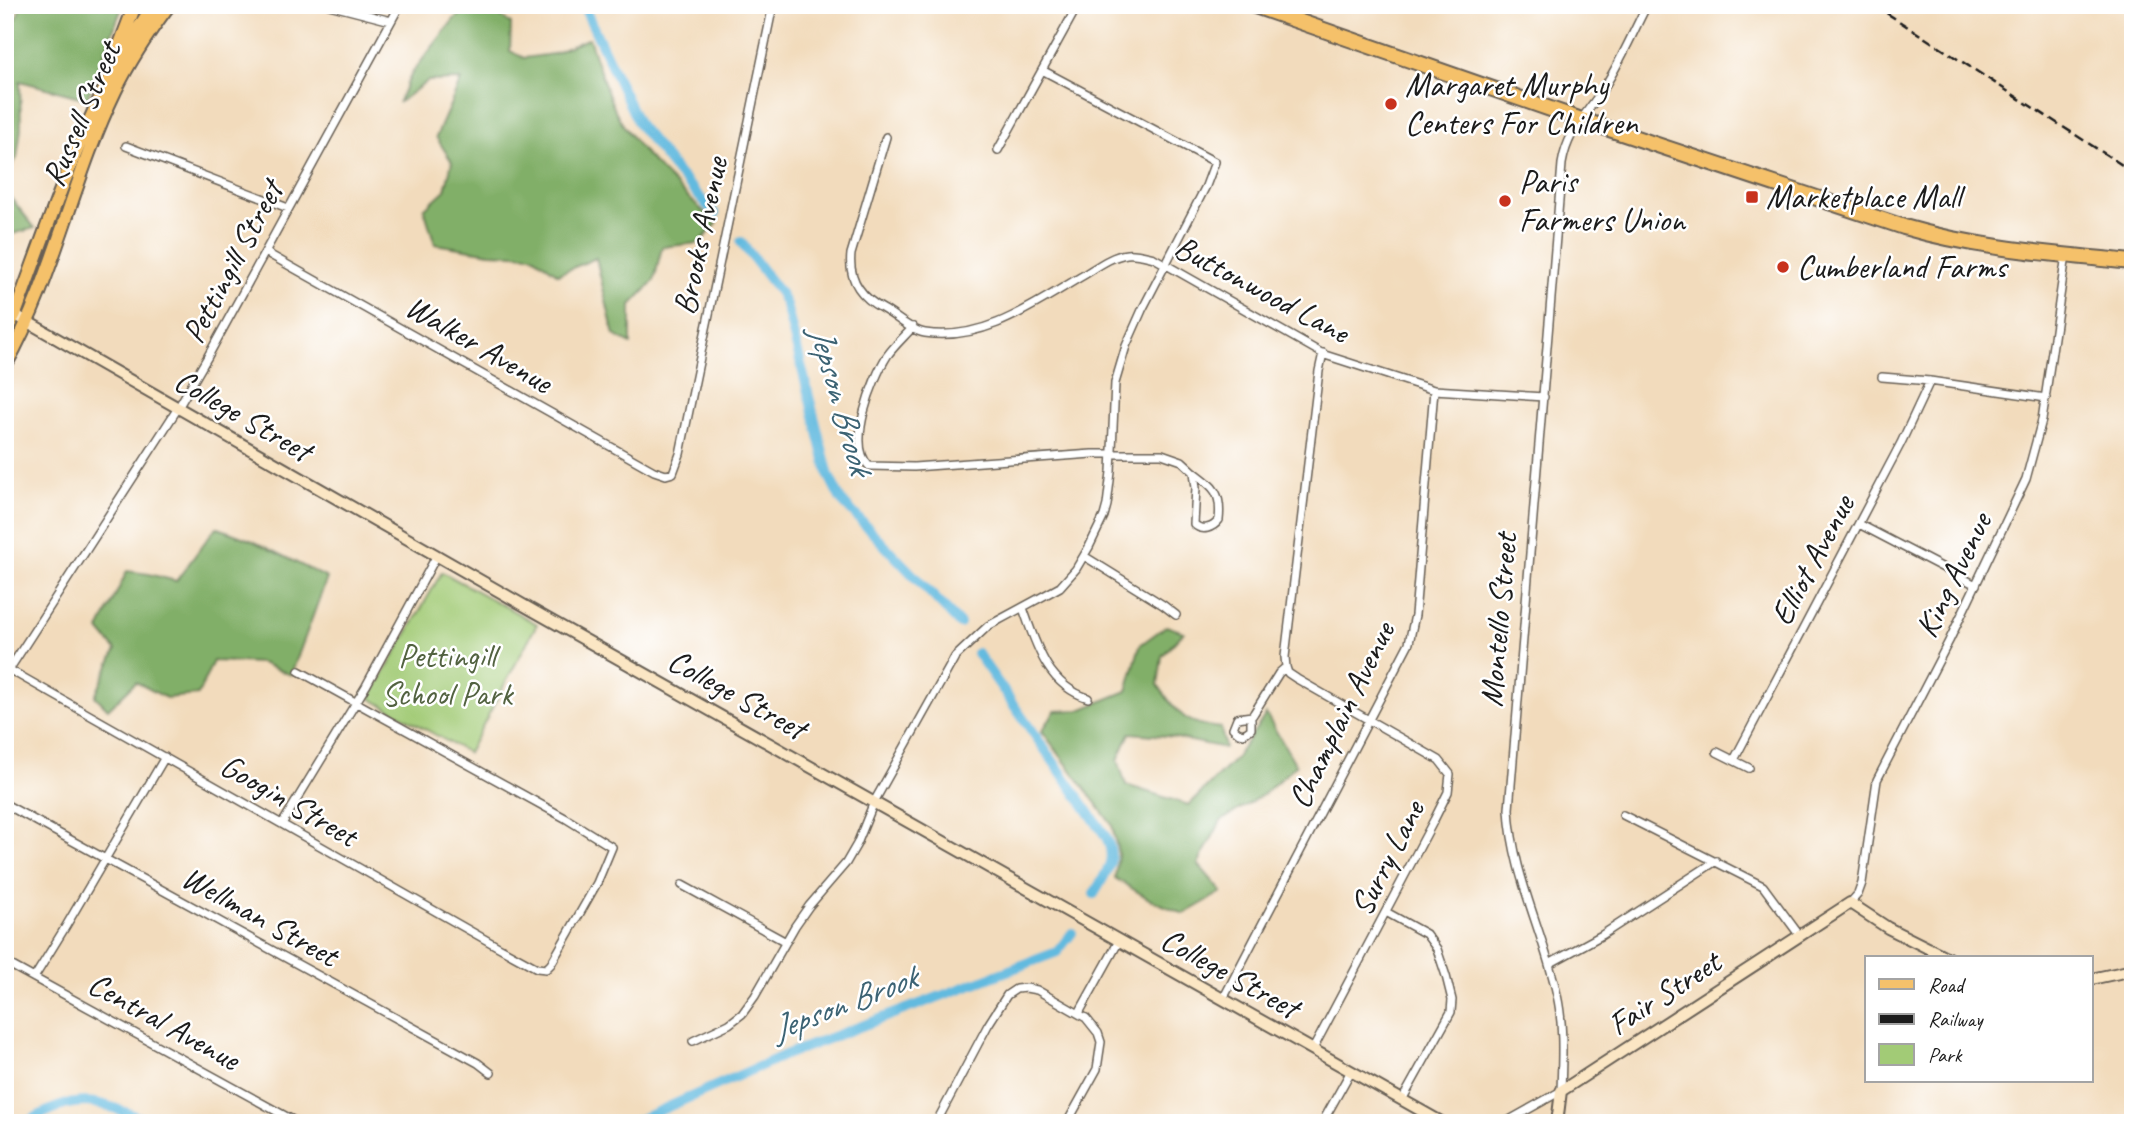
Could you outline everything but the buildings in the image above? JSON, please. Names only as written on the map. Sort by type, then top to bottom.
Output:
[{"type":"highway","points":[[1252,5],[1836,207],[1926,234],[1995,248],[2133,262]]},
{"type":"main road","points":[[96,103],[135,5]]},
{"type":"main road","name":"Russell Street","points":[[5,332],[10,312],[96,103],[142,21],[154,5]]},
{"type":"main road","name":"Russell Street","points":[[5,366],[29,321],[113,94],[135,52],[169,5]]},
{"type":"street","points":[[329,5],[391,21]]},
{"type":"street","name":"Pettingill Street","points":[[7,673],[178,408],[400,5]]},
{"type":"street","name":"Brooks Avenue","points":[[669,474],[676,469],[680,454],[773,5]]},
{"type":"street","points":[[998,150],[1078,5]]},
{"type":"street","name":"Montello Street","points":[[1557,1123],[1561,1091],[1562,1029],[1558,997],[1513,848],[1509,809],[1544,397],[1554,242],[1562,163],[1568,139],[1579,119],[1601,92],[1647,5]]},
{"type":"street","points":[[693,1041],[729,1024],[742,1014],[809,906],[846,863],[874,802],[955,657],[988,626],[1060,587],[1083,556],[1104,516],[1110,488],[1113,403],[1120,364],[1142,310],[1206,186],[1215,162],[1042,70]]},
{"type":"street","points":[[886,137],[851,254],[850,267],[853,279],[866,299],[913,327],[887,357],[867,402],[861,446],[865,462],[876,468],[1112,453],[1170,456],[1182,461],[1218,493],[1219,520],[1209,528],[1194,524],[1194,472]]},
{"type":"street","points":[[126,146],[288,208]]},
{"type":"street","name":"Walker Avenue","points":[[265,252],[643,465],[661,474],[669,474]]},
{"type":"street","name":"Buttonwood Lane","points":[[913,327],[925,333],[936,333],[957,332],[994,324],[1027,310],[1104,263],[1123,255],[1146,256],[1323,354],[1434,390],[1544,397]]},
{"type":"street","name":"King Avenue","points":[[1850,904],[1862,883],[1877,780],[1976,585],[2026,479],[2046,398],[2066,255]]},
{"type":"street","name":"College Street","points":[[10,312],[1443,1123]]},
{"type":"street","points":[[1251,720],[1251,729],[1244,734],[1233,728],[1237,718],[1252,716],[1279,673],[1286,667],[1299,537],[1323,354]]},
{"type":"street","points":[[1882,377],[2046,398]]},
{"type":"street","name":"Elliot Avenue","points":[[1734,760],[1859,524],[1930,382]]},
{"type":"street","name":"Champlain Avenue","points":[[1223,999],[1405,652],[1412,633],[1434,390]]},
{"type":"street","points":[[1859,524],[1976,585]]},
{"type":"street","points":[[282,824],[356,701],[437,555]]},
{"type":"street","points":[[1083,556],[1176,615]]},
{"type":"street","points":[[1023,608],[1045,664],[1068,689],[1088,698]]},
{"type":"street","name":"Surry Lane","points":[[1286,667],[1288,673],[1297,679],[1439,760],[1450,774],[1448,792],[1313,1049]]},
{"type":"street","points":[[299,671],[356,701]]},
{"type":"street","name":"Googin Street","points":[[7,673],[165,757],[495,945],[537,968],[545,969],[551,964],[597,883],[612,847],[356,701]]},
{"type":"street","points":[[1717,752],[1749,768]]},
{"type":"street","points":[[34,978],[165,757]]},
{"type":"street","name":"Wellman Street","points":[[5,804],[478,1063],[491,1073]]},
{"type":"street","points":[[1623,815],[1763,886],[1800,936]]},
{"type":"street","points":[[1549,964],[1602,935],[1716,861]]},
{"type":"street","points":[[682,885],[786,942]]},
{"type":"street","points":[[1850,904],[1888,928],[1944,956]]},
{"type":"street","name":"Fair Street","points":[[1504,1123],[1561,1091],[1850,904]]},
{"type":"street","points":[[1386,912],[1432,939],[1452,1000],[1446,1022],[1402,1100]]},
{"type":"street","points":[[1079,1013],[1119,941]]},
{"type":"street","name":"Central Avenue","points":[[5,962],[298,1123]]},
{"type":"street","points":[[2092,979],[2133,970]]},
{"type":"street","points":[[936,1123],[1007,995],[1016,989],[1026,988],[1037,990],[1079,1013],[1098,1033],[1101,1049],[1097,1069],[1067,1123]]},
{"type":"street","points":[[1322,1123],[1351,1071]]},
{"type":"green space","points":[[21,5],[123,5],[87,99],[20,81],[21,128],[17,158],[5,175],[5,14],[17,18]]},
{"type":"green space","points":[[476,5],[485,5],[511,24],[510,51],[524,58],[553,54],[589,38],[610,98],[626,129],[657,167],[717,224],[699,243],[662,247],[654,281],[631,305],[631,344],[614,335],[596,258],[558,274],[532,255],[490,253],[435,244],[424,209],[445,190],[452,162],[436,137],[461,80],[428,81],[398,103],[412,73],[455,18]]},
{"type":"green space","points":[[5,191],[35,228],[5,236]]},
{"type":"green space","points":[[216,527],[253,541],[327,578],[291,675],[261,663],[213,661],[198,695],[166,698],[136,682],[108,709],[95,696],[116,650],[99,630],[127,571],[176,581]]},
{"type":"green space","name":"Pettingill School Park","points":[[442,572],[537,624],[468,753],[370,698]]},
{"type":"green space","points":[[1166,626],[1184,632],[1162,656],[1158,685],[1177,711],[1190,721],[1221,728],[1225,748],[1167,736],[1130,733],[1118,760],[1126,785],[1189,805],[1235,759],[1266,714],[1296,765],[1264,794],[1221,821],[1198,864],[1222,892],[1184,914],[1151,900],[1115,878],[1118,853],[1112,825],[1042,731],[1055,711],[1080,710],[1127,691],[1140,645]]},
{"type":"waterway","name":"Jepson Brook","points":[[583,5],[639,125],[715,214]]},
{"type":"waterway","name":"Jepson Brook","points":[[741,242],[786,305],[829,476],[841,500],[960,624]]},
{"type":"waterway","name":"Jepson Brook","points":[[977,653],[1105,835],[1111,859],[1094,894]]},
{"type":"waterway","name":"Jepson Brook","points":[[632,1123],[785,1055],[1057,952],[1072,933]]},
{"type":"waterway","name":"Jepson Brook","points":[[26,1123],[60,1106],[88,1102],[102,1104],[151,1123]]},
{"type":"railway","points":[[1874,5],[2133,172]]},
{"type":"place","name":"Margaret Murphy Centers For Children","points":[[1391,104]]},
{"type":"place","name":"Marketplace Mall","points":[[1752,197]]},
{"type":"place","name":"Paris Farmers Union","points":[[1505,201]]},
{"type":"place","name":"Cumberland Farms","points":[[1783,267]]}]
